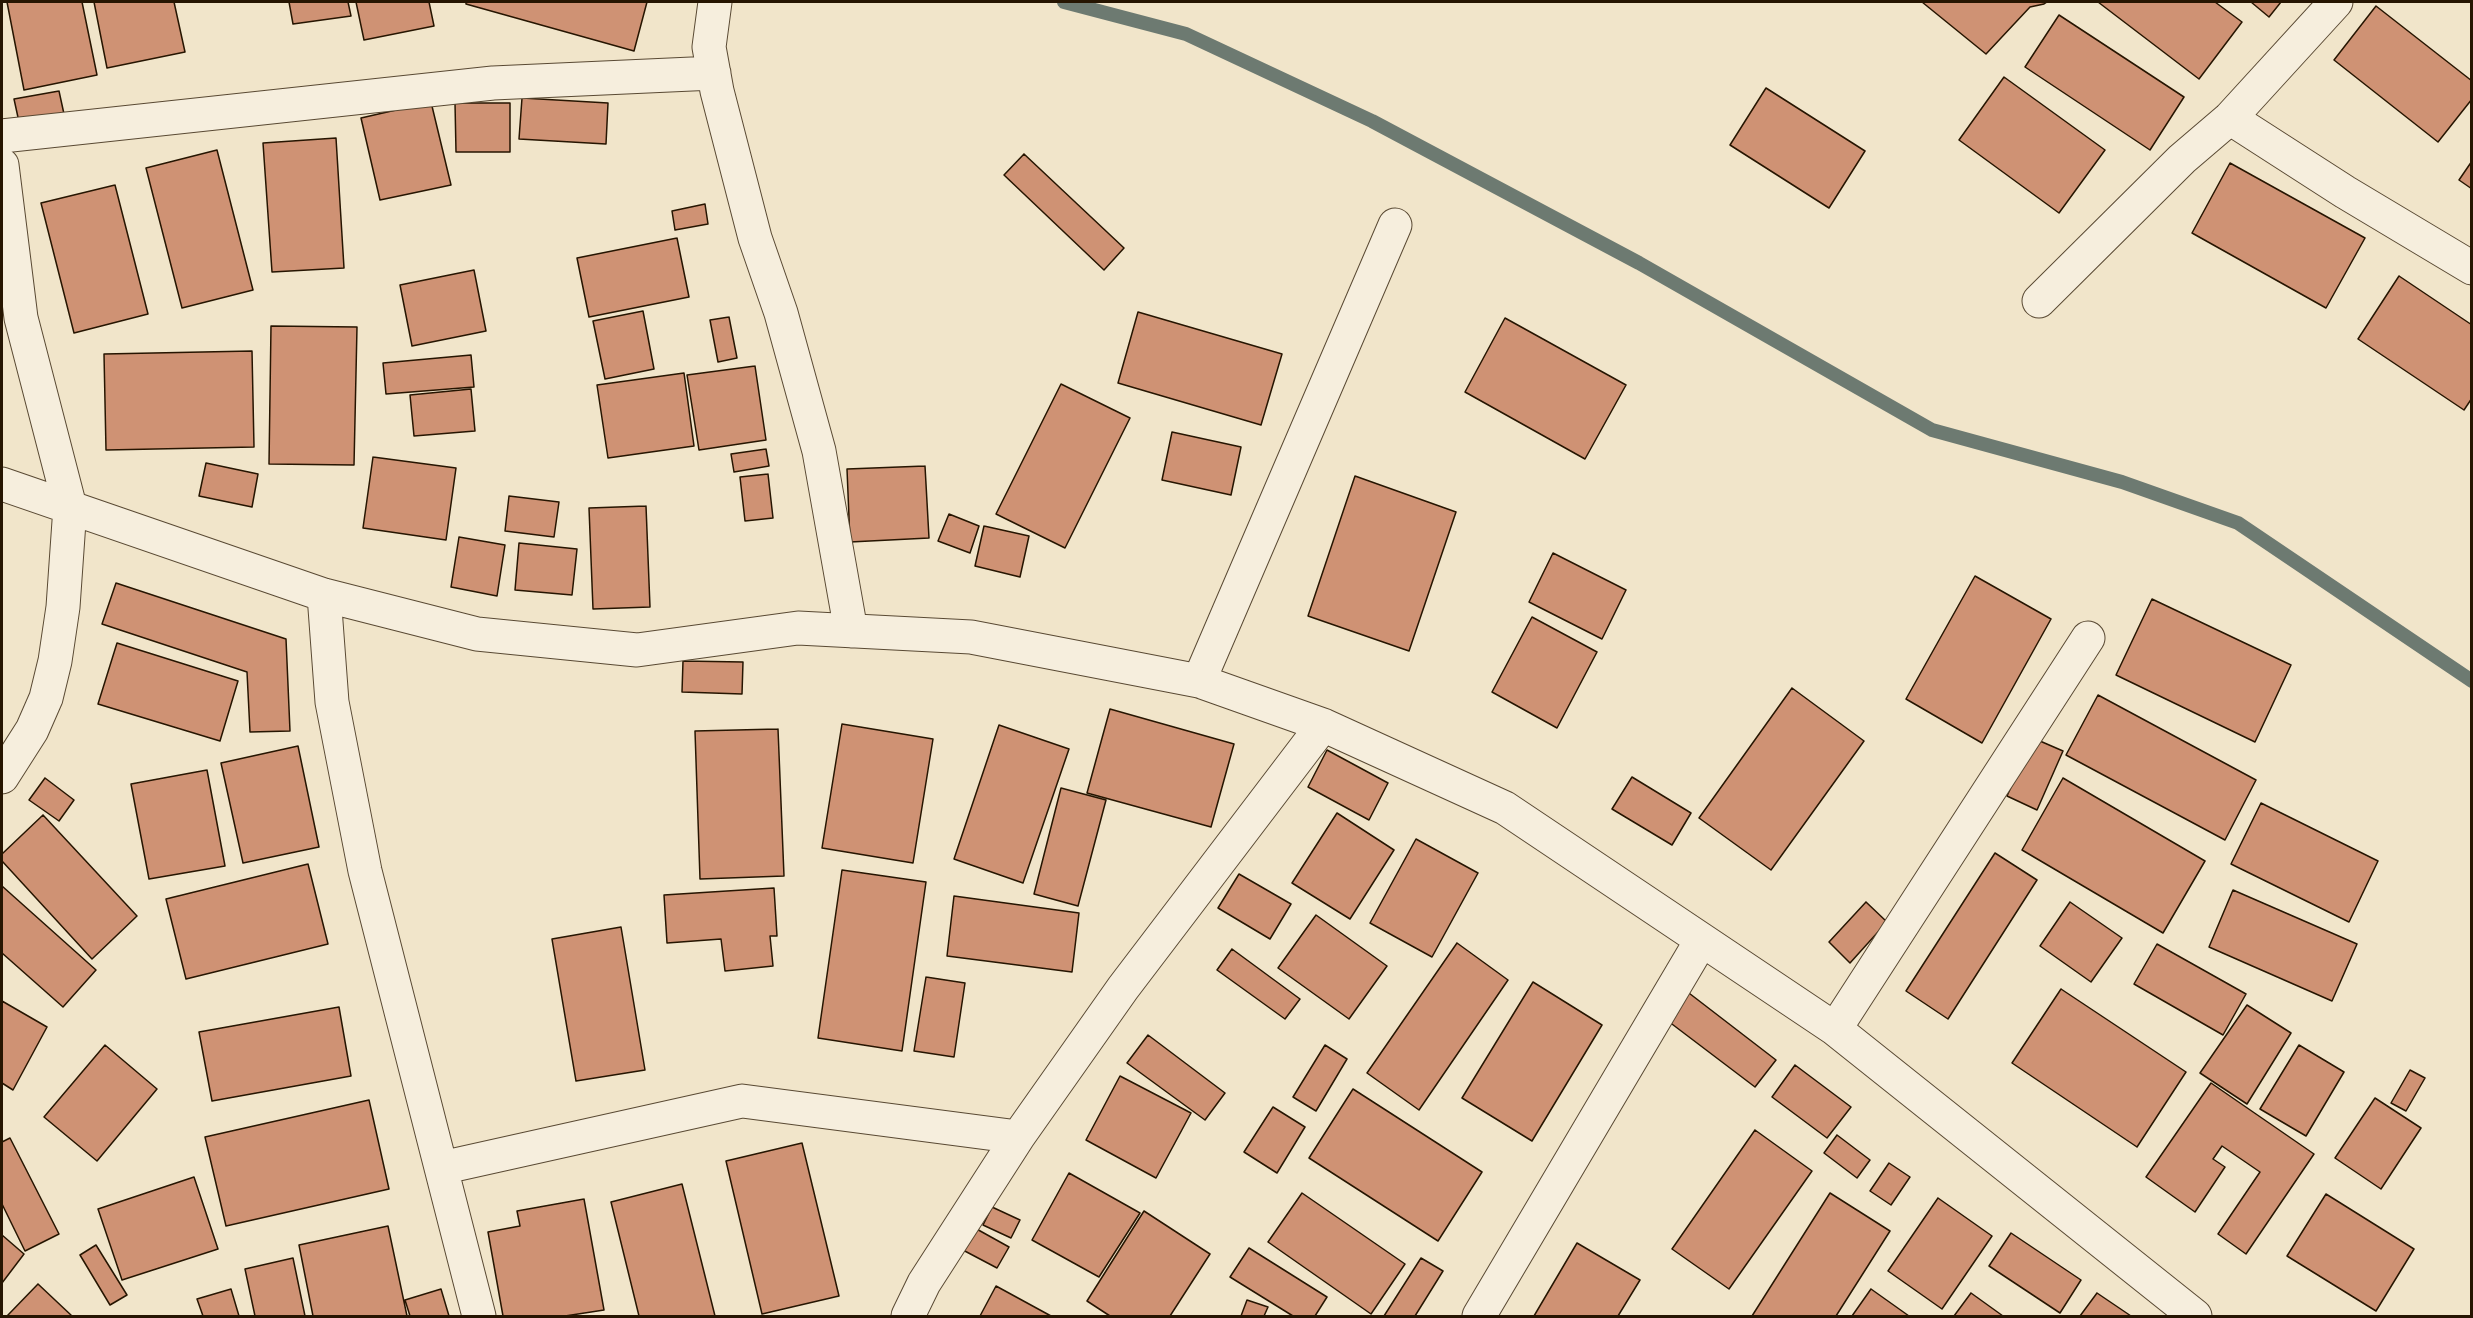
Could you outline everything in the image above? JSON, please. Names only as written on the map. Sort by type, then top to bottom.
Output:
[{"type":"street","points":[[715,2],[709,47],[714,73],[755,238],[781,313],[819,451],[851,631]]},
{"type":"street","points":[[2039,301],[2182,159],[2230,118],[2336,2]]},
{"type":"street","points":[[2,136],[493,83],[714,73]]},
{"type":"street","points":[[2230,118],[2345,192],[2472,268]]},
{"type":"street","points":[[2,165],[21,318],[70,507],[63,607],[55,662],[32,730],[2,777]]},
{"type":"street","points":[[1199,681],[1395,225]]},
{"type":"street","points":[[2,484],[324,595],[477,634],[637,650],[798,628],[971,637],[1199,681],[1323,725],[1505,808],[1835,1029],[2195,1317]]},
{"type":"street","points":[[324,595],[332,702],[365,871],[479,1317]]},
{"type":"street","points":[[1835,1029],[2088,639]]},
{"type":"street","points":[[908,1317],[924,1283],[1018,1137],[1123,988],[1323,725]]},
{"type":"street","points":[[1479,1317],[1701,941]]},
{"type":"street","points":[[441,1168],[742,1101],[1018,1137]]},
{"type":"building","points":[[7,2],[82,2],[97,75],[24,90]]},
{"type":"building","points":[[94,2],[174,2],[185,52],[107,68]]},
{"type":"building","points":[[289,2],[348,2],[351,16],[293,24]]},
{"type":"building","points":[[356,2],[429,2],[434,26],[364,40]]},
{"type":"building","points":[[466,2],[647,2],[634,51],[466,4]]},
{"type":"building","points":[[1922,2],[2047,2],[2030,7],[1986,54]]},
{"type":"building","points":[[2098,2],[2215,2],[2242,22],[2199,79]]},
{"type":"building","points":[[2251,2],[2281,2],[2269,17]]},
{"type":"building","points":[[2376,6],[2472,81],[2472,99],[2438,142],[2334,60]]},
{"type":"building","points":[[2059,15],[2184,97],[2150,150],[2025,67]]},
{"type":"building","points":[[2004,77],[2105,150],[2059,213],[1959,140]]},
{"type":"building","points":[[1766,88],[1865,151],[1829,208],[1730,145]]},
{"type":"building","points":[[59,91],[64,114],[19,122],[14,99]]},
{"type":"building","points":[[522,98],[608,103],[606,144],[519,139]]},
{"type":"building","points":[[431,102],[451,185],[380,200],[361,118]]},
{"type":"building","points":[[455,103],[510,103],[510,152],[456,152]]},
{"type":"building","points":[[336,138],[344,268],[272,272],[263,143]]},
{"type":"building","points":[[217,150],[253,290],[182,308],[146,168]]},
{"type":"building","points":[[1024,154],[1124,248],[1104,270],[1004,175]]},
{"type":"building","points":[[2472,161],[2472,189],[2459,180]]},
{"type":"building","points":[[2230,163],[2365,238],[2326,308],[2192,233]]},
{"type":"building","points":[[115,185],[148,314],[74,333],[41,203]]},
{"type":"building","points":[[705,204],[708,224],[675,230],[672,211]]},
{"type":"building","points":[[677,238],[689,297],[589,317],[577,258]]},
{"type":"building","points":[[474,270],[486,331],[412,346],[400,285]]},
{"type":"building","points":[[2399,276],[2472,325],[2472,398],[2464,410],[2358,339]]},
{"type":"building","points":[[643,311],[654,369],[605,379],[593,321]]},
{"type":"building","points":[[1138,312],[1282,354],[1261,425],[1118,383]]},
{"type":"building","points":[[729,317],[737,358],[718,362],[710,320]]},
{"type":"building","points":[[1505,318],[1626,385],[1585,459],[1465,392]]},
{"type":"building","points":[[271,326],[357,327],[354,465],[269,464]]},
{"type":"building","points":[[252,351],[254,447],[106,450],[104,354]]},
{"type":"building","points":[[471,355],[474,387],[386,394],[383,363]]},
{"type":"building","points":[[755,366],[766,440],[699,450],[687,375]]},
{"type":"building","points":[[684,373],[694,446],[608,458],[597,385]]},
{"type":"building","points":[[1061,384],[1130,418],[1065,548],[996,514]]},
{"type":"building","points":[[471,389],[475,431],[414,436],[410,395]]},
{"type":"building","points":[[1172,432],[1241,447],[1231,495],[1162,480]]},
{"type":"building","points":[[766,449],[769,466],[734,472],[731,454]]},
{"type":"building","points":[[373,457],[456,468],[446,540],[363,528]]},
{"type":"building","points":[[206,463],[258,474],[252,507],[199,496]]},
{"type":"building","points":[[925,466],[929,538],[850,542],[847,469]]},
{"type":"building","points":[[768,474],[773,518],[745,521],[740,477]]},
{"type":"building","points":[[1355,476],[1456,512],[1409,651],[1308,616]]},
{"type":"building","points":[[509,496],[559,502],[554,537],[505,531]]},
{"type":"building","points":[[646,506],[650,607],[593,609],[589,508]]},
{"type":"building","points":[[949,514],[979,526],[970,553],[938,541]]},
{"type":"building","points":[[984,526],[1029,536],[1020,577],[975,566]]},
{"type":"building","points":[[459,537],[505,545],[497,596],[451,587]]},
{"type":"building","points":[[519,543],[577,549],[572,595],[515,590]]},
{"type":"building","points":[[1553,553],[1626,590],[1602,639],[1529,602]]},
{"type":"building","points":[[1975,576],[2051,619],[1982,743],[1906,699]]},
{"type":"building","points":[[116,583],[286,639],[290,731],[250,732],[247,672],[102,624]]},
{"type":"building","points":[[2152,599],[2291,665],[2255,742],[2116,675]]},
{"type":"building","points":[[1532,617],[1597,652],[1557,728],[1492,692]]},
{"type":"building","points":[[117,643],[238,681],[220,741],[98,704]]},
{"type":"building","points":[[683,661],[743,662],[742,694],[682,692]]},
{"type":"building","points":[[1792,688],[1864,741],[1771,870],[1699,818]]},
{"type":"building","points":[[2098,695],[2256,780],[2225,840],[2066,755]]},
{"type":"building","points":[[1110,709],[1234,744],[1211,827],[1087,793]]},
{"type":"building","points":[[842,724],[933,739],[913,863],[822,848]]},
{"type":"building","points":[[999,725],[1069,749],[1023,883],[954,859]]},
{"type":"building","points":[[778,729],[784,876],[700,879],[695,731]]},
{"type":"building","points":[[2033,738],[2063,751],[2037,810],[2007,796]]},
{"type":"building","points":[[298,746],[319,847],[243,863],[221,763]]},
{"type":"building","points":[[1327,750],[1388,783],[1369,820],[1308,787]]},
{"type":"building","points":[[207,770],[225,866],[149,879],[131,784]]},
{"type":"building","points":[[1632,777],[1691,813],[1672,845],[1612,809]]},
{"type":"building","points":[[45,778],[74,800],[59,821],[29,800]]},
{"type":"building","points":[[2063,778],[2205,861],[2163,933],[2022,850]]},
{"type":"building","points":[[1061,788],[1106,800],[1078,906],[1034,894]]},
{"type":"building","points":[[2261,803],[2378,861],[2349,922],[2231,864]]},
{"type":"building","points":[[1337,813],[1394,850],[1350,919],[1292,883]]},
{"type":"building","points":[[43,815],[137,916],[92,959],[2,861],[2,854]]},
{"type":"building","points":[[1416,839],[1478,873],[1432,957],[1370,923]]},
{"type":"building","points":[[1995,853],[2037,880],[1948,1019],[1906,991]]},
{"type":"building","points":[[308,864],[328,944],[186,979],[166,899]]},
{"type":"building","points":[[842,870],[926,882],[902,1051],[818,1038]]},
{"type":"building","points":[[1239,874],[1291,904],[1270,939],[1218,908]]},
{"type":"building","points":[[2,886],[96,970],[63,1007],[2,953]]},
{"type":"building","points":[[774,888],[777,936],[770,936],[773,966],[725,971],[721,939],[667,943],[664,895]]},
{"type":"building","points":[[2233,890],[2357,944],[2332,1001],[2209,947]]},
{"type":"building","points":[[954,896],[1079,913],[1072,972],[947,956]]},
{"type":"building","points":[[1866,902],[1887,922],[1850,963],[1829,942]]},
{"type":"building","points":[[2070,902],[2122,938],[2091,982],[2040,946]]},
{"type":"building","points":[[1316,915],[1387,966],[1349,1019],[1278,968]]},
{"type":"building","points":[[621,927],[645,1070],[576,1081],[552,939]]},
{"type":"building","points":[[1457,943],[1508,980],[1419,1110],[1367,1073]]},
{"type":"building","points":[[2157,944],[2246,994],[2223,1035],[2134,984]]},
{"type":"building","points":[[1232,949],[1300,999],[1285,1019],[1217,970]]},
{"type":"building","points":[[926,977],[965,983],[954,1057],[914,1051]]},
{"type":"building","points":[[1533,982],[1602,1025],[1532,1141],[1462,1098]]},
{"type":"building","points":[[2061,989],[2186,1072],[2137,1147],[2012,1063]]},
{"type":"building","points":[[1685,990],[1776,1060],[1755,1087],[1664,1018]]},
{"type":"building","points":[[2,1001],[47,1027],[13,1090],[2,1083]]},
{"type":"building","points":[[2247,1005],[2291,1033],[2247,1104],[2200,1073]]},
{"type":"building","points":[[339,1007],[351,1076],[212,1101],[199,1032]]},
{"type":"building","points":[[1148,1035],[1225,1093],[1205,1120],[1127,1063]]},
{"type":"building","points":[[105,1045],[157,1089],[97,1161],[44,1117]]},
{"type":"building","points":[[1325,1045],[1347,1059],[1316,1111],[1293,1097]]},
{"type":"building","points":[[2299,1045],[2344,1072],[2306,1136],[2260,1109]]},
{"type":"building","points":[[1795,1065],[1851,1107],[1827,1138],[1772,1097]]},
{"type":"building","points":[[2410,1070],[2425,1078],[2406,1111],[2391,1103]]},
{"type":"building","points":[[1120,1076],[1191,1113],[1156,1178],[1086,1140]]},
{"type":"building","points":[[2211,1083],[2314,1154],[2246,1254],[2218,1234],[2260,1172],[2222,1146],[2213,1159],[2225,1167],[2195,1212],[2146,1177]]},
{"type":"building","points":[[1353,1089],[1482,1172],[1438,1241],[1309,1158]]},
{"type":"building","points":[[2375,1098],[2421,1128],[2381,1189],[2335,1158]]},
{"type":"building","points":[[369,1100],[389,1189],[226,1226],[205,1137]]},
{"type":"building","points":[[1273,1107],[1305,1127],[1277,1173],[1244,1152]]},
{"type":"building","points":[[1755,1130],[1812,1171],[1729,1289],[1672,1249]]},
{"type":"building","points":[[1837,1135],[1870,1160],[1857,1178],[1824,1153]]},
{"type":"building","points":[[10,1138],[59,1234],[25,1251],[2,1204],[2,1142]]},
{"type":"building","points":[[802,1143],[839,1296],[762,1314],[726,1161]]},
{"type":"building","points":[[1889,1163],[1910,1177],[1891,1205],[1870,1191]]},
{"type":"building","points":[[1069,1173],[1140,1213],[1099,1277],[1032,1240]]},
{"type":"building","points":[[194,1177],[218,1249],[122,1280],[98,1209]]},
{"type":"building","points":[[682,1184],[715,1316],[639,1316],[611,1202]]},
{"type":"building","points":[[1302,1193],[1405,1264],[1371,1314],[1268,1242]]},
{"type":"building","points":[[1830,1193],[1890,1231],[1836,1316],[1752,1316]]},
{"type":"building","points":[[2326,1194],[2414,1249],[2376,1311],[2287,1256]]},
{"type":"building","points":[[1938,1198],[1992,1236],[1942,1309],[1888,1271]]},
{"type":"building","points":[[584,1199],[604,1310],[565,1316],[503,1316],[488,1232],[520,1226],[517,1211]]},
{"type":"building","points":[[992,1207],[1020,1220],[1011,1238],[983,1225]]},
{"type":"building","points":[[1144,1211],[1210,1254],[1170,1316],[1110,1316],[1087,1301]]},
{"type":"building","points":[[388,1226],[407,1316],[313,1316],[299,1245]]},
{"type":"building","points":[[973,1227],[1009,1247],[997,1268],[961,1249]]},
{"type":"building","points":[[2011,1233],[2081,1280],[2060,1313],[1989,1266]]},
{"type":"building","points":[[2,1235],[24,1254],[2,1283]]},
{"type":"building","points":[[1577,1243],[1640,1280],[1618,1316],[1534,1316]]},
{"type":"building","points":[[96,1245],[127,1295],[110,1305],[80,1255]]},
{"type":"building","points":[[1249,1248],[1327,1297],[1315,1316],[1293,1316],[1230,1277]]},
{"type":"building","points":[[293,1258],[305,1316],[255,1316],[245,1269]]},
{"type":"building","points":[[1421,1258],[1443,1271],[1415,1316],[1384,1316]]},
{"type":"building","points":[[38,1284],[72,1316],[7,1316]]},
{"type":"building","points":[[996,1286],[1051,1316],[980,1316]]},
{"type":"building","points":[[231,1289],[239,1316],[203,1316],[197,1299]]},
{"type":"building","points":[[441,1289],[449,1316],[410,1316],[405,1300]]},
{"type":"building","points":[[1871,1289],[1909,1316],[1852,1316]]},
{"type":"building","points":[[1971,1293],[2003,1316],[1954,1316]]},
{"type":"building","points":[[2097,1293],[2131,1316],[2080,1316]]},
{"type":"building","points":[[1247,1300],[1268,1307],[1264,1316],[1241,1316]]},
{"type":"waterway","points":[[1064,2],[1186,34],[1372,121],[1639,263],[1932,430],[2122,482],[2238,523],[2472,681]]}]
